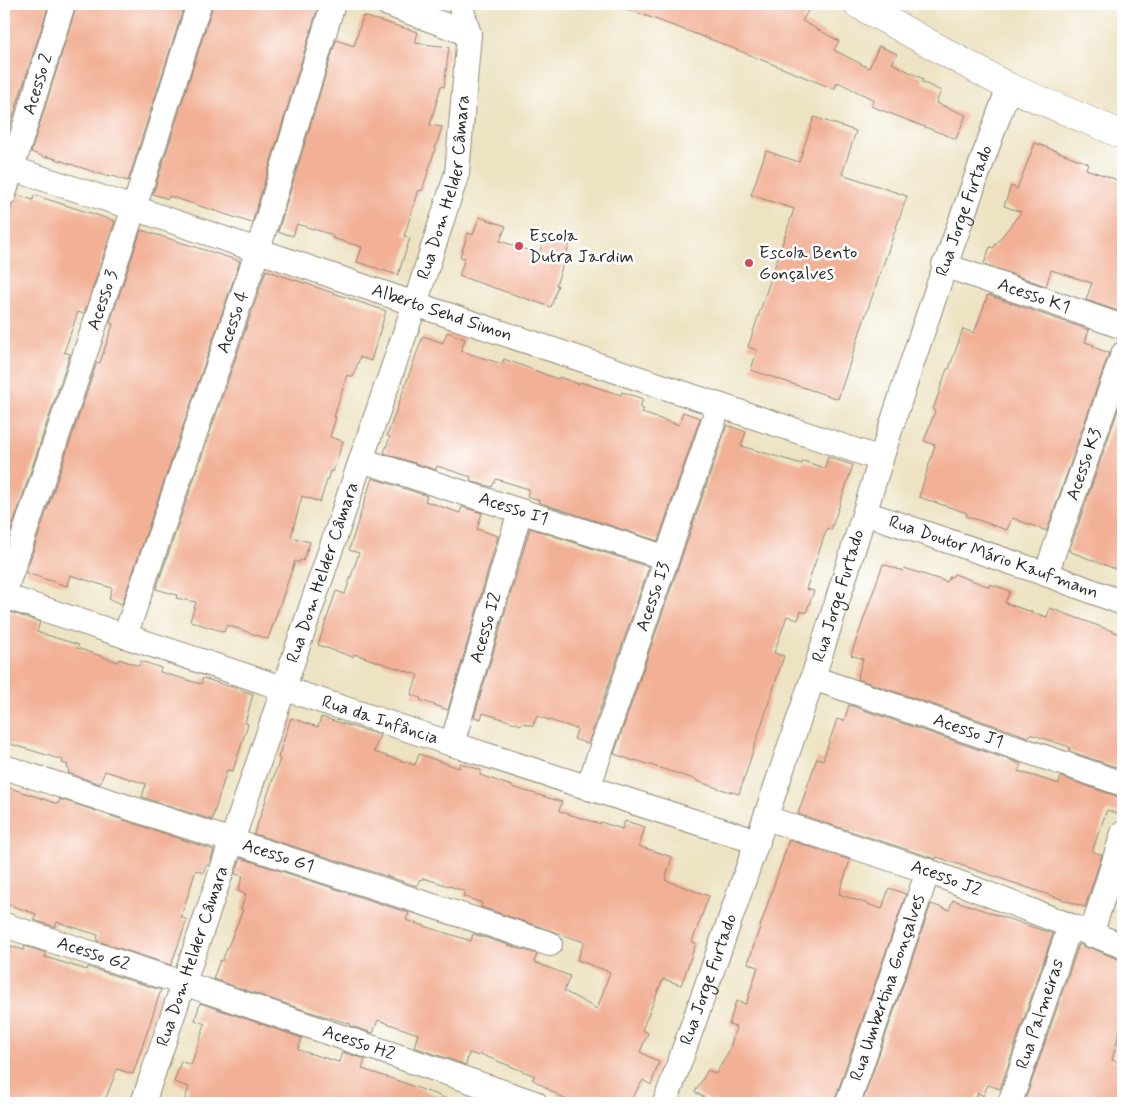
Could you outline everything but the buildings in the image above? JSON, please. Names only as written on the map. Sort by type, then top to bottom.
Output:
[{"type":"main road","points":[[857,4],[1009,87],[1123,135]]},
{"type":"street","name":"Acesso 2","points":[[4,194],[8,168],[63,4]]},
{"type":"street","name":"Acesso 3","points":[[4,595],[134,208],[199,4]]},
{"type":"street","name":"Acesso 4","points":[[125,636],[258,250],[333,4]]},
{"type":"street","points":[[388,4],[468,34]]},
{"type":"street","name":"Rua Dom Helder Câmara","points":[[143,1103],[360,460],[415,304],[457,174],[468,34],[460,4]]},
{"type":"street","name":"Rua Jorge Furtado","points":[[665,1103],[758,842],[813,678],[944,265],[1009,87]]},
{"type":"street","name":"Alberto Sehd Simon","points":[[8,168],[134,208],[881,459]]},
{"type":"street","name":"Acesso K1","points":[[944,265],[1123,327]]},
{"type":"street","name":"Acesso K3","points":[[1046,574],[1123,354]]},
{"type":"street","name":"Acesso I3","points":[[588,788],[718,405]]},
{"type":"street","name":"Acesso I1","points":[[360,460],[667,558]]},
{"type":"street","name":"Acesso I2","points":[[452,744],[520,511]]},
{"type":"street","name":"Rua Doutor Mário Kaufmann","points":[[865,513],[1046,574],[1123,603]]},
{"type":"street","name":"Rua da Infância","points":[[4,595],[452,744],[758,842]]},
{"type":"street","name":"Acesso J1","points":[[813,678],[1123,784]]},
{"type":"street","name":"Acesso G1","points":[[4,767],[550,944]]},
{"type":"street","name":"Acesso J2","points":[[766,818],[928,871],[1123,946]]},
{"type":"street","points":[[1091,934],[1123,833]]},
{"type":"street","name":"Rua Umbertina Gonçalves","points":[[848,1103],[928,871]]},
{"type":"street","name":"Acesso G2","points":[[4,925],[183,983]]},
{"type":"street","name":"Rua Palmeiras","points":[[1010,1103],[1070,926]]},
{"type":"street","name":"Acesso H2","points":[[183,983],[535,1103]]},
{"type":"place","name":"Escola Dutra Jardim","points":[[519,246]]},
{"type":"place","name":"Escola Bento Gonçalves","points":[[749,263]]}]
